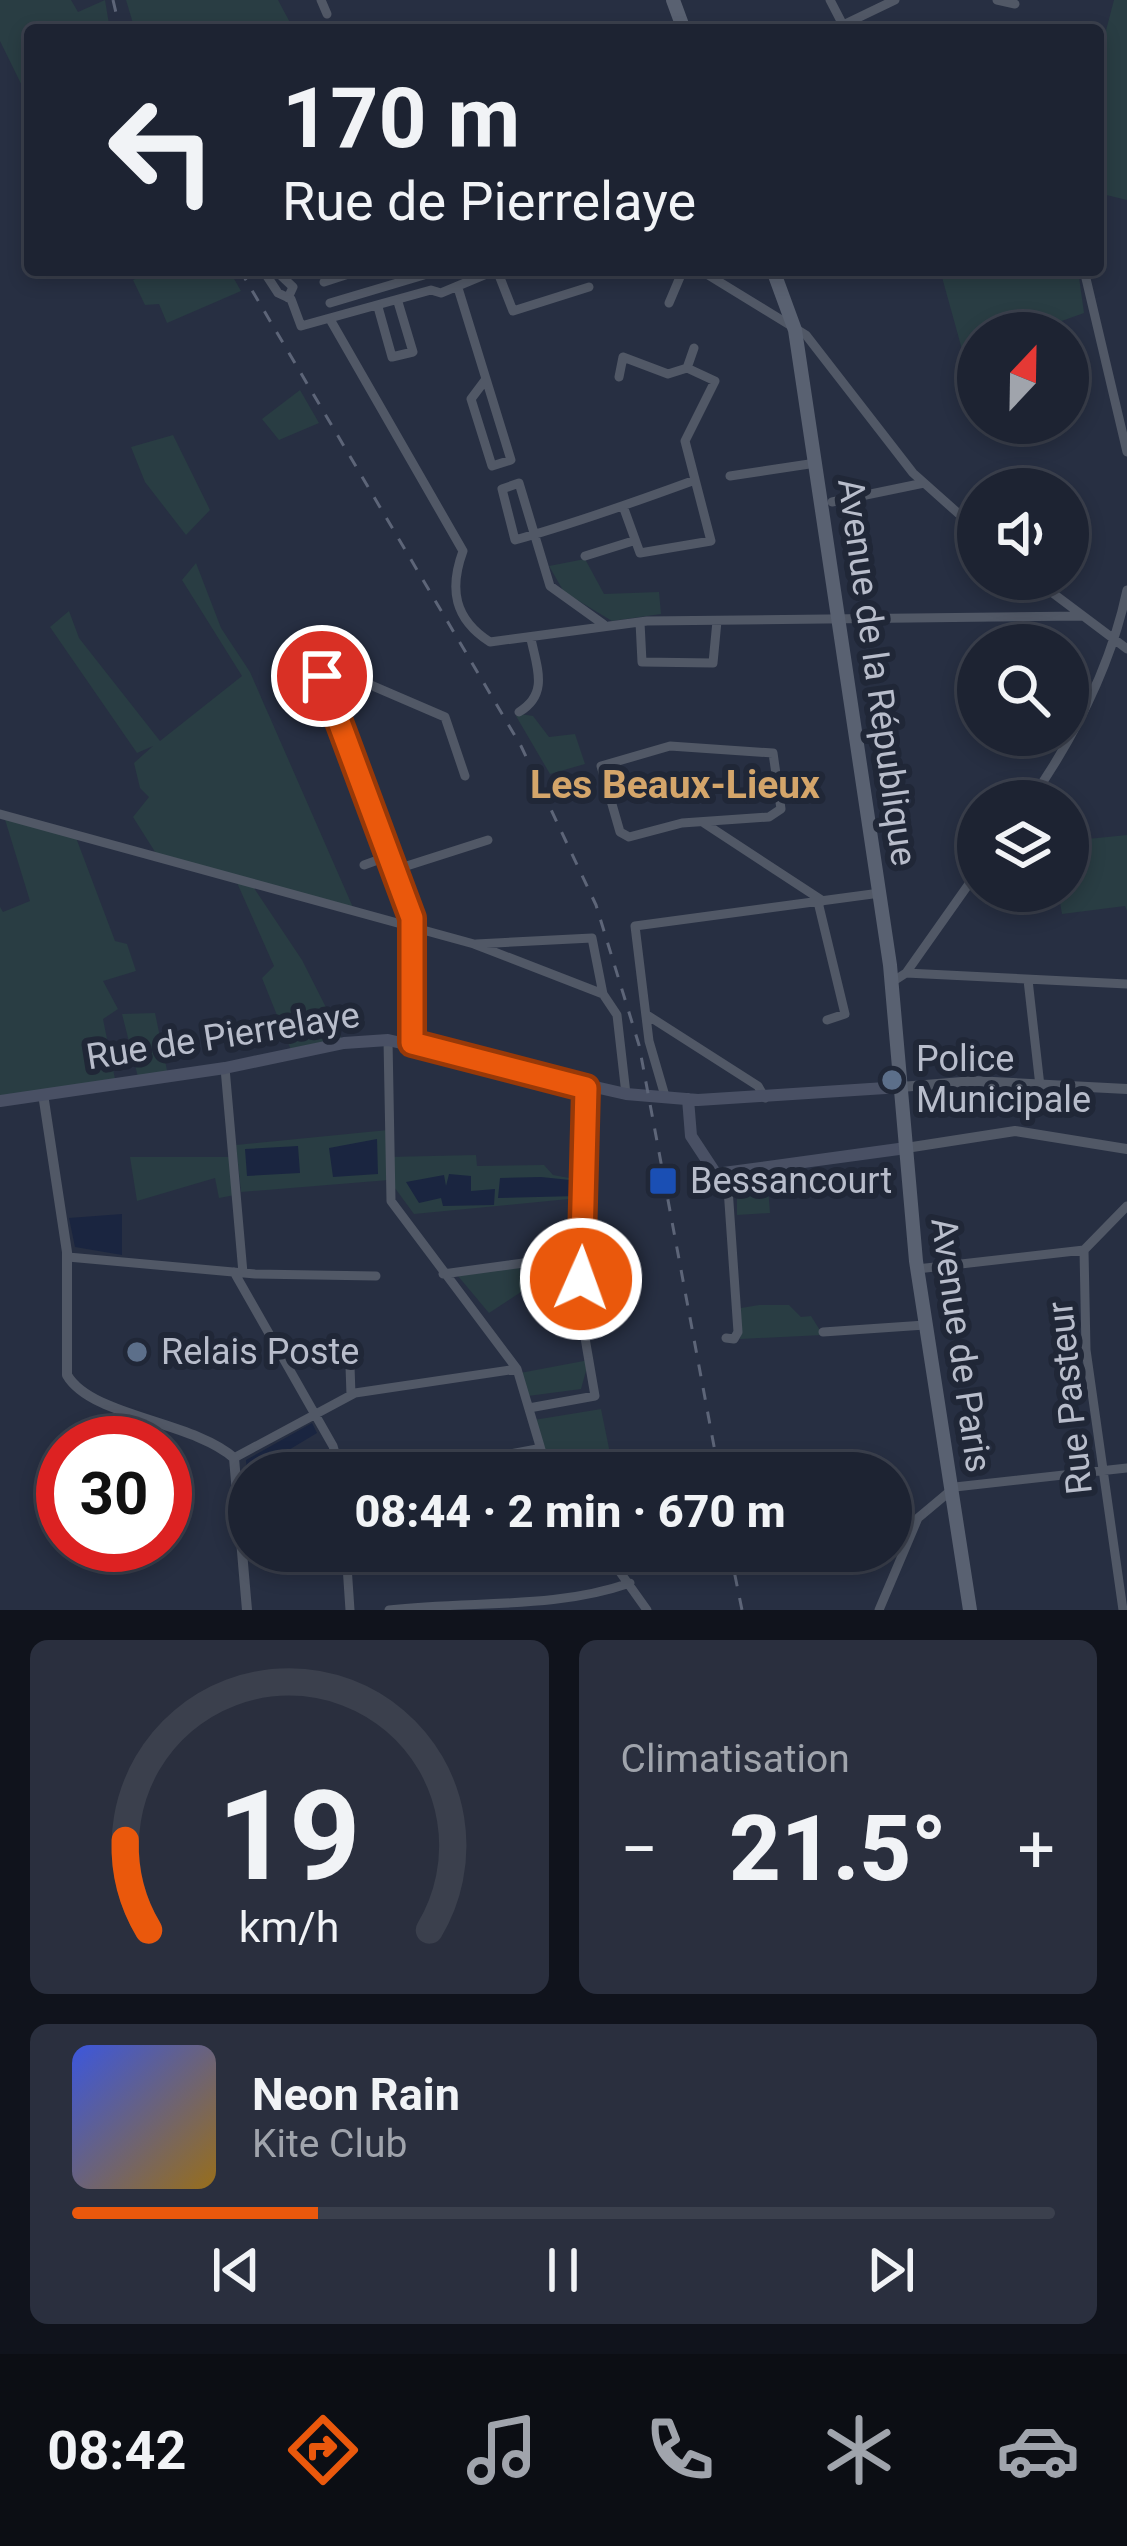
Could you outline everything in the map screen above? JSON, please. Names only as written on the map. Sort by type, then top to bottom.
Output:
[{"type":"main road","name":"Avenue de la République","points":[[775,276],[801,338],[880,893],[899,978],[901,1087]]},
{"type":"main road","name":"Rue de Pierrelaye","points":[[0,1101],[225,1068],[344,1043],[388,1040],[626,1094],[764,1098],[901,1087]]},
{"type":"main road","name":"Avenue de Paris","points":[[901,1087],[920,1326],[970,1610]]},
{"type":"main road","points":[[688,1099],[692,1136],[712,1172],[727,1174],[906,1148]]},
{"type":"street","points":[[321,0],[327,14]]},
{"type":"street","points":[[845,24],[896,0]]},
{"type":"street","points":[[997,0],[1015,4]]},
{"type":"street","points":[[271,276],[301,326],[431,290],[441,293],[483,276]]},
{"type":"street","points":[[324,282],[342,276]]},
{"type":"street","points":[[330,303],[412,276]]},
{"type":"street","points":[[426,276],[431,290]]},
{"type":"street","points":[[498,276],[513,311],[589,287]]},
{"type":"street","points":[[669,303],[680,276]]},
{"type":"street","points":[[709,276],[801,338],[925,483],[957,512]]},
{"type":"street","points":[[1085,276],[1127,452]]},
{"type":"street","points":[[458,288],[511,460],[492,466],[471,399],[486,379]]},
{"type":"street","points":[[378,307],[392,357],[412,352],[398,302]]},
{"type":"street","points":[[331,321],[463,550],[454,573],[454,600],[481,636],[504,644],[603,624],[640,622],[1082,616]]},
{"type":"street","points":[[687,368],[694,348]]},
{"type":"street","points":[[619,377],[623,357],[668,374],[687,368],[715,381],[685,441],[711,541],[623,557],[620,545]]},
{"type":"street","points":[[730,476],[816,463]]},
{"type":"street","points":[[603,624],[550,586],[536,534],[519,483],[502,490],[515,540],[536,534],[623,506],[695,480]]},
{"type":"street","points":[[832,502],[925,483]]},
{"type":"street","points":[[623,506],[640,553]]},
{"type":"street","points":[[585,556],[633,541]]},
{"type":"street","points":[[1044,780],[1062,754],[1117,640],[1127,590]]},
{"type":"street","points":[[1061,600],[1127,649]]},
{"type":"street","points":[[640,622],[641,662],[712,663],[717,621]]},
{"type":"street","points":[[519,712],[535,700],[540,687],[531,639]]},
{"type":"street","points":[[315,664],[331,693],[411,928],[412,1043]]},
{"type":"street","points":[[331,693],[366,683],[445,717],[465,776]]},
{"type":"street","points":[[704,823],[769,817],[781,808],[773,754],[670,746],[601,766],[620,832],[629,837],[704,823],[821,901],[845,1014],[827,1020]]},
{"type":"street","points":[[0,814],[473,944],[603,994]]},
{"type":"street","points":[[391,871],[488,840]]},
{"type":"street","points":[[364,865],[386,857]]},
{"type":"street","points":[[665,1096],[633,931],[880,893]]},
{"type":"street","points":[[899,978],[957,900]]},
{"type":"street","points":[[473,944],[592,938],[603,994],[617,1015],[626,1094]]},
{"type":"street","points":[[899,978],[1127,984]]},
{"type":"street","points":[[1028,980],[1040,1086]]},
{"type":"street","points":[[647,1015],[758,1086],[764,1098]]},
{"type":"street","points":[[388,1040],[391,1201],[517,1370],[538,1452]]},
{"type":"street","points":[[225,1068],[238,1273],[336,1452]]},
{"type":"street","points":[[901,1087],[974,1081],[1127,1090]]},
{"type":"street","points":[[529,1408],[595,1396],[579,1303],[586,1088]]},
{"type":"street","points":[[43,1094],[68,1257],[70,1382],[88,1396],[155,1418],[228,1455]]},
{"type":"street","points":[[906,1148],[1015,1131],[1127,1149]]},
{"type":"street","points":[[727,1174],[735,1335]]},
{"type":"street","points":[[917,1269],[1084,1250],[1127,1206]]},
{"type":"street","name":"Rue Pasteur","points":[[1084,1250],[1086,1350],[1123,1610]]},
{"type":"street","points":[[443,1274],[582,1256]]},
{"type":"street","points":[[68,1257],[238,1273],[376,1276]]},
{"type":"street","points":[[823,1332],[920,1326]]},
{"type":"street","points":[[350,1366],[351,1395]]},
{"type":"street","points":[[245,1452],[351,1395],[517,1370]]},
{"type":"street","points":[[520,1452],[537,1449]]},
{"type":"street","points":[[879,1610],[918,1517],[951,1491],[1127,1468]]},
{"type":"street","points":[[244,1572],[247,1609]]},
{"type":"street","points":[[347,1572],[350,1610]]},
{"type":"street","points":[[621,1572],[647,1610]]},
{"type":"street","points":[[389,1610],[549,1608],[581,1602],[630,1583]]},
{"type":"shaded area","points":[[0,0],[71,0],[78,12],[105,0],[109,24],[24,24],[24,90],[0,41]]},
{"type":"shaded area","points":[[126,0],[278,0],[291,24],[133,24]]},
{"type":"shaded area","points":[[1114,0],[1127,0],[1127,200],[1104,194],[1104,38]]},
{"type":"shaded area","points":[[143,276],[232,276],[241,291],[167,323],[159,304],[145,305],[133,280]]},
{"type":"shaded area","points":[[942,276],[1079,276],[1084,312],[957,312],[957,331]]},
{"type":"shaded area","points":[[300,390],[319,423],[279,440],[262,419]]},
{"type":"shaded area","points":[[173,435],[210,510],[186,535],[145,482],[131,447]]},
{"type":"shaded area","points":[[585,559],[604,594],[659,592],[661,614],[612,621],[564,592],[549,566]]},
{"type":"shaded area","points":[[196,563],[221,628],[250,672],[355,912],[248,879],[302,960],[344,1043],[293,1055],[262,978],[274,966],[234,876],[157,855],[133,817],[149,797],[140,788],[134,763],[153,746],[137,753],[50,627],[69,611],[79,638],[160,741],[242,676],[182,580]]},
{"type":"shaded area","points":[[516,716],[533,716],[549,737],[575,734],[585,764],[550,774]]},
{"type":"shaded area","points":[[3,813],[75,835],[115,941],[127,944],[136,971],[103,981],[118,1009],[103,1019],[116,1084],[0,1097],[0,907],[3,912],[30,901]]},
{"type":"shaded area","points":[[1127,835],[1127,911],[1125,906],[1089,911],[1089,839]]},
{"type":"shaded area","points":[[155,1013],[168,1075],[139,1081],[122,1014]]},
{"type":"shaded area","points":[[388,1130],[388,1157],[476,1155],[477,1166],[544,1165],[553,1175],[580,1180],[579,1198],[414,1214],[389,1180],[241,1192],[236,1145]]},
{"type":"shaded area","points":[[130,1157],[229,1157],[235,1195],[219,1198],[215,1178],[137,1201]]},
{"type":"shaded area","points":[[767,1175],[770,1213],[737,1215],[737,1179]]},
{"type":"shaded area","points":[[519,1267],[524,1290],[489,1313],[458,1276]]},
{"type":"shaded area","points":[[789,1305],[801,1317],[811,1316],[823,1335],[740,1339],[741,1308]]},
{"type":"shaded area","points":[[589,1360],[581,1389],[528,1396],[520,1373]]},
{"type":"shaded area","points":[[601,1409],[610,1452],[545,1452],[534,1420]]},
{"type":"water","points":[[377,1139],[378,1174],[333,1177],[329,1148]]},
{"type":"water","points":[[298,1146],[300,1173],[247,1176],[245,1149]]},
{"type":"water","points":[[449,1174],[471,1176],[471,1191],[495,1189],[494,1205],[443,1206],[441,1198],[419,1203],[406,1182],[444,1175],[446,1186]]},
{"type":"water","points":[[500,1178],[580,1181],[578,1196],[498,1198]]},
{"type":"water","points":[[122,1214],[122,1255],[75,1247],[69,1218]]},
{"type":"water","points":[[312,1423],[317,1433],[285,1452],[260,1452]]},
{"type":"railway","points":[[113,0],[119,24]]},
{"type":"railway","points":[[244,276],[521,746],[596,905],[639,1045],[715,1452]]},
{"type":"railway","points":[[734,1572],[742,1610]]},
{"type":"place","name":"Police Municipale","points":[[892,1080]]},
{"type":"place","name":"Bessancourt","points":[[663,1181]]},
{"type":"place","name":"Relais Poste","points":[[137,1352]]},
{"type":"district","name":"Les Beaux-Lieux","points":[[675,785]]},
{"type":"route","points":[[322,676],[412,918],[412,1043],[586,1088],[581,1279]]}]
